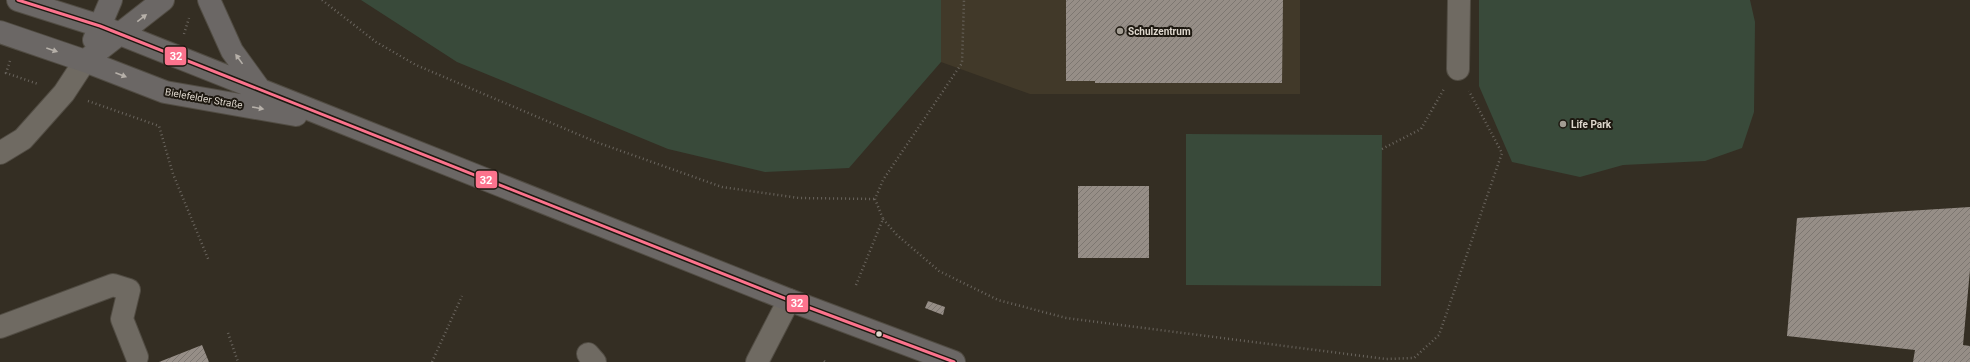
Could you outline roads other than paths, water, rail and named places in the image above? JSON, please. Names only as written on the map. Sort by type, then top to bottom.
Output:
[{"type":"main road","name":"Bielefelder Straße","points":[[18,0],[100,26],[789,300],[954,362]]},
{"type":"main road","points":[[85,61],[111,0]]},
{"type":"main road","points":[[85,61],[163,0]]},
{"type":"main road","points":[[210,0],[232,51],[261,91]]},
{"type":"main road","name":"Bielefelder Straße","points":[[0,32],[85,61],[165,92],[345,123]]},
{"type":"street","points":[[1458,69],[1459,0]]},
{"type":"street","points":[[0,153],[23,139],[64,92],[85,61]]},
{"type":"street","points":[[0,327],[112,285],[129,290],[122,319],[137,357]]},
{"type":"street","points":[[757,362],[789,300]]},
{"type":"place","name":"Schulzentrum","points":[[1120,31]]},
{"type":"place","name":"Life Park","points":[[1563,124]]}]
